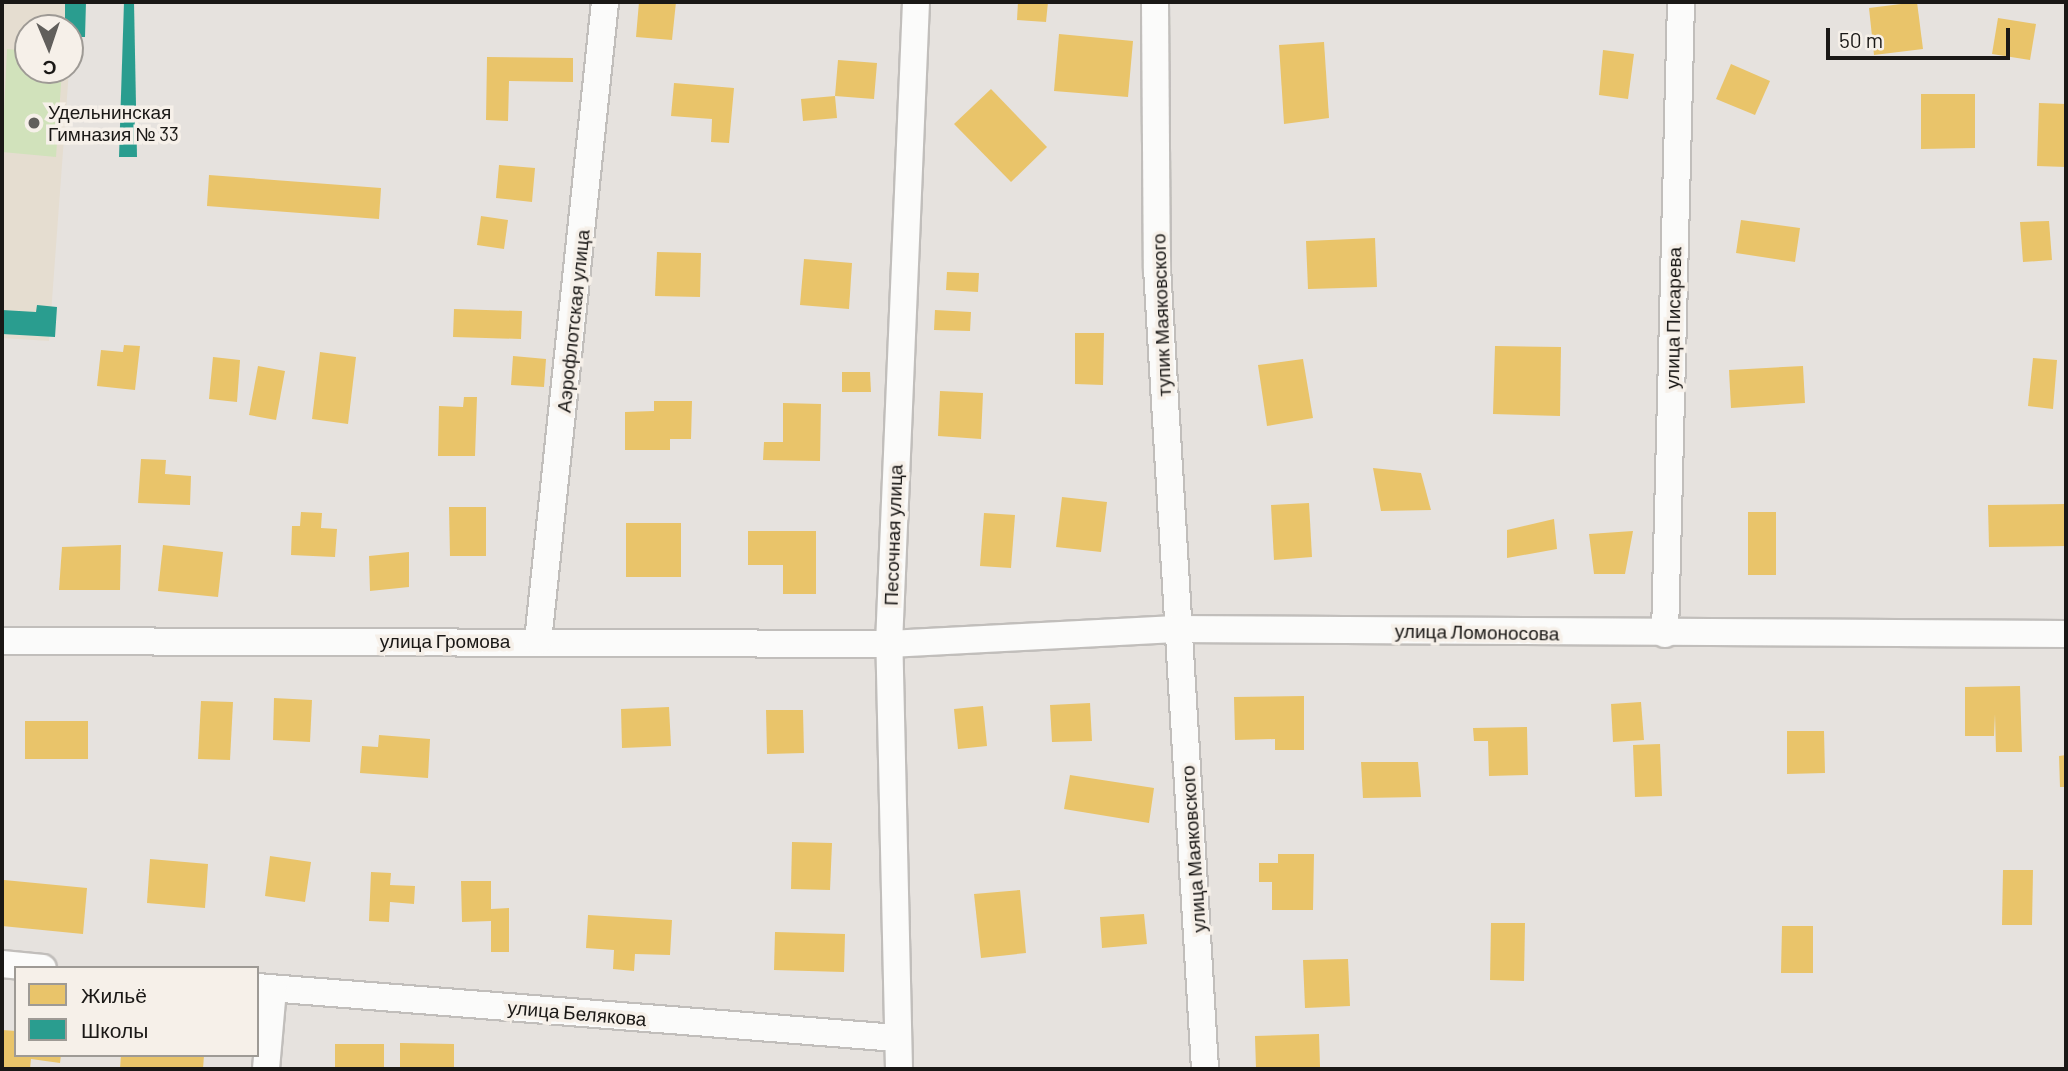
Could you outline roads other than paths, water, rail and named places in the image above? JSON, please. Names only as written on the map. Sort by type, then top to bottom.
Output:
[{"type":"street","name":"Аэрофлотская улица","points":[[538,641],[605,2]]},
{"type":"street","name":"Песочная улица","points":[[899,1069],[896,1038],[889,645],[916,2]]},
{"type":"street","name":"тупик Маяковского","points":[[1155,2],[1157,268],[1176,629]]},
{"type":"street","name":"улица Писарева","points":[[1665,634],[1681,2]]},
{"type":"street","name":"улица Ломоносова","points":[[889,645],[1176,629],[1665,634],[2066,634]]},
{"type":"street","name":"улица Маяковского","points":[[1176,629],[1201,950],[1205,1069]]},
{"type":"street","name":"улица Громова","points":[[2,640],[889,645]]},
{"type":"street","points":[[2,964],[22,966]]},
{"type":"street","name":"улица Белякова","points":[[265,988],[896,1038]]},
{"type":"street","points":[[265,988],[266,1069]]},
{"type":"place","name":"Удельнинская Гимназия № 33","points":[[34,123]]}]
